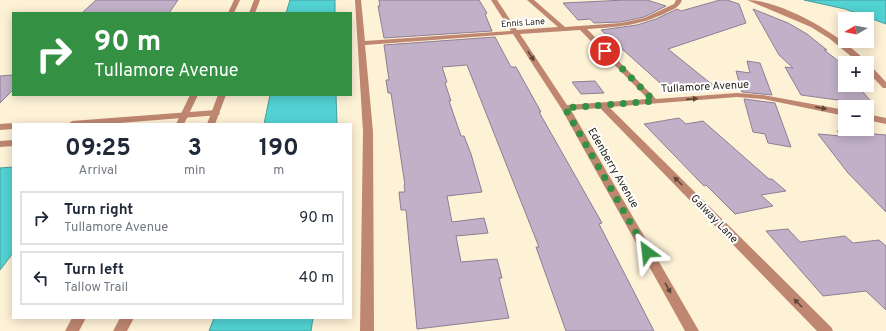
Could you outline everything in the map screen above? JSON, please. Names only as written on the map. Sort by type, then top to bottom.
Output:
[{"type":"street","points":[[231,12],[237,0]]},
{"type":"street","points":[[252,12],[257,0]]},
{"type":"street","points":[[358,0],[368,132],[367,331]]},
{"type":"street","name":"Edenberry Avenue","points":[[494,0],[565,108],[692,331]]},
{"type":"street","points":[[530,0],[564,29]]},
{"type":"street","name":"Ennis Lane","points":[[361,43],[621,25],[646,20],[677,5],[679,0]]},
{"type":"street","points":[[750,0],[768,6],[820,30],[838,42],[855,56]]},
{"type":"street","points":[[582,28],[654,101]]},
{"type":"street","points":[[874,74],[886,86]]},
{"type":"street","name":"Tullamore Avenue","points":[[565,108],[750,95],[838,112]]},
{"type":"street","points":[[181,123],[194,96]]},
{"type":"street","points":[[212,123],[222,96]]},
{"type":"street","name":"Galway Lane","points":[[603,106],[826,331]]},
{"type":"street","points":[[85,123],[216,113]]},
{"type":"street","points":[[874,118],[886,121]]},
{"type":"street","points":[[0,127],[12,126]]},
{"type":"street","points":[[0,144],[12,143]]},
{"type":"street","points":[[72,331],[78,319]]},
{"type":"street","points":[[120,331],[126,319]]},
{"type":"water","points":[[290,0],[335,0],[335,12],[286,12]]},
{"type":"water","points":[[804,0],[886,0],[886,24],[874,20],[874,12],[853,12]]},
{"type":"water","points":[[270,96],[336,96],[337,123],[264,123]]},
{"type":"water","points":[[12,167],[12,254],[0,270],[0,168]]},
{"type":"water","points":[[214,319],[313,319],[311,331],[209,331]]},
{"type":"building","points":[[96,0],[178,0],[170,12],[83,12]]},
{"type":"building","points":[[379,0],[479,0],[487,13],[485,14],[492,31],[384,38],[378,6],[380,6]]},
{"type":"building","points":[[647,0],[666,6],[644,17],[621,22],[594,23],[590,19],[578,20],[563,3]]},
{"type":"building","points":[[720,0],[727,0],[739,4],[746,23],[668,49],[714,86],[669,91],[601,30],[637,25],[656,19],[677,9],[681,11]]},
{"type":"building","points":[[753,9],[788,23],[807,34],[838,61],[838,92],[863,92],[870,100],[838,100],[801,95],[785,67],[793,68],[779,55]]},
{"type":"building","points":[[495,37],[511,67],[516,67],[541,112],[539,112],[602,223],[599,224],[654,331],[566,331],[536,247],[539,247],[467,65],[442,67],[451,101],[449,101],[461,136],[464,136],[471,154],[482,192],[447,196],[452,222],[484,218],[488,233],[456,236],[461,262],[497,259],[502,278],[499,278],[509,318],[417,329],[406,210],[401,210],[399,192],[405,192],[405,185],[391,93],[388,93],[386,80],[389,80],[384,45]]},
{"type":"building","points":[[747,61],[760,63],[772,95],[742,92],[736,71],[750,73]]},
{"type":"building","points":[[12,75],[12,91],[0,103],[0,76]]},
{"type":"building","points":[[595,81],[604,93],[581,94],[572,82]]},
{"type":"building","points":[[744,99],[775,103],[791,147],[768,143],[765,134],[753,132]]},
{"type":"building","points":[[679,118],[686,124],[703,121],[769,179],[772,179],[786,191],[761,195],[773,206],[735,214],[706,185],[704,186],[644,124]]},
{"type":"building","points":[[818,134],[838,136],[874,136],[874,134],[886,135],[886,212],[848,173]]},
{"type":"building","points":[[788,229],[800,242],[845,236],[853,243],[879,240],[886,246],[886,310],[866,291],[823,296],[766,231]]},
{"type":"route","points":[[605,51],[654,101],[565,108],[647,252]]}]
